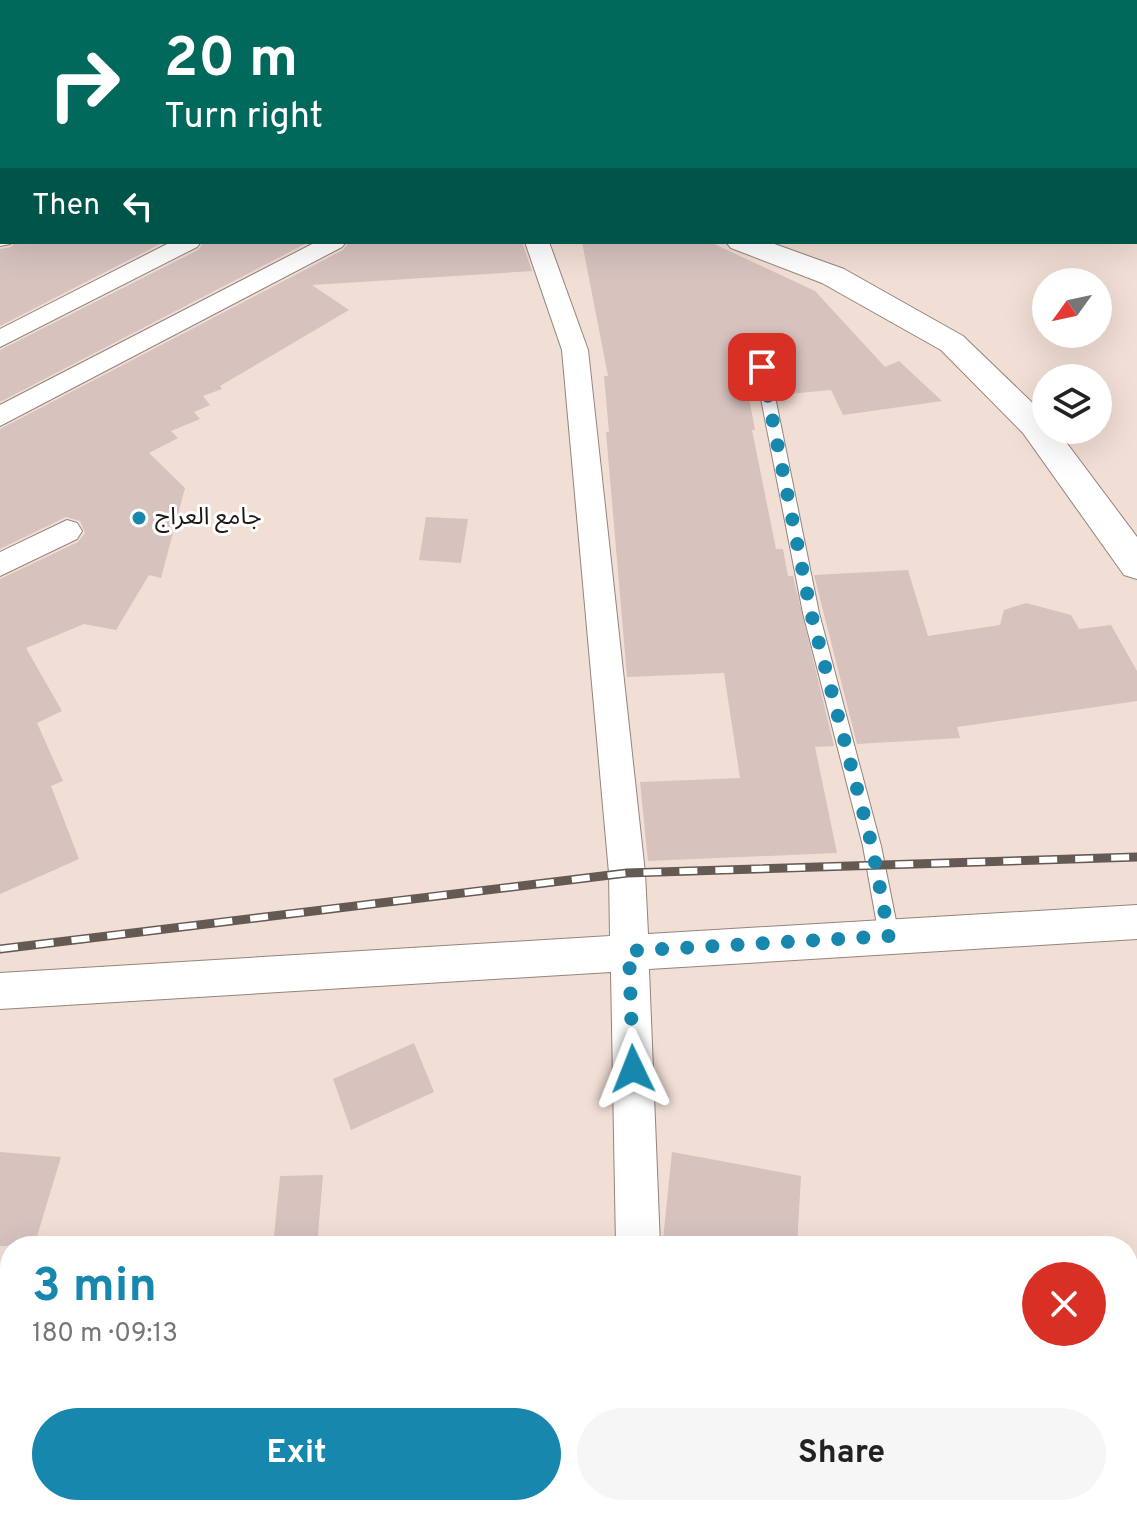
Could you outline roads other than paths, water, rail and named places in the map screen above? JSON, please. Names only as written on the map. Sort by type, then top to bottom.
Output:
[{"type":"street","points":[[0,339],[185,244]]},
{"type":"street","points":[[0,417],[330,244]]},
{"type":"street","points":[[538,244],[575,350],[627,873],[638,1236]]},
{"type":"street","points":[[746,244],[833,276],[952,343],[1035,425],[1137,565]]},
{"type":"street","points":[[0,565],[67,531]]},
{"type":"street","points":[[0,991],[1137,922]]},
{"type":"lane","points":[[744,372],[762,367],[811,613],[872,846],[889,936]]},
{"type":"railway","points":[[0,949],[627,873],[1137,857]]},
{"type":"place","name":"جامع العراج","points":[[139,518]]}]
